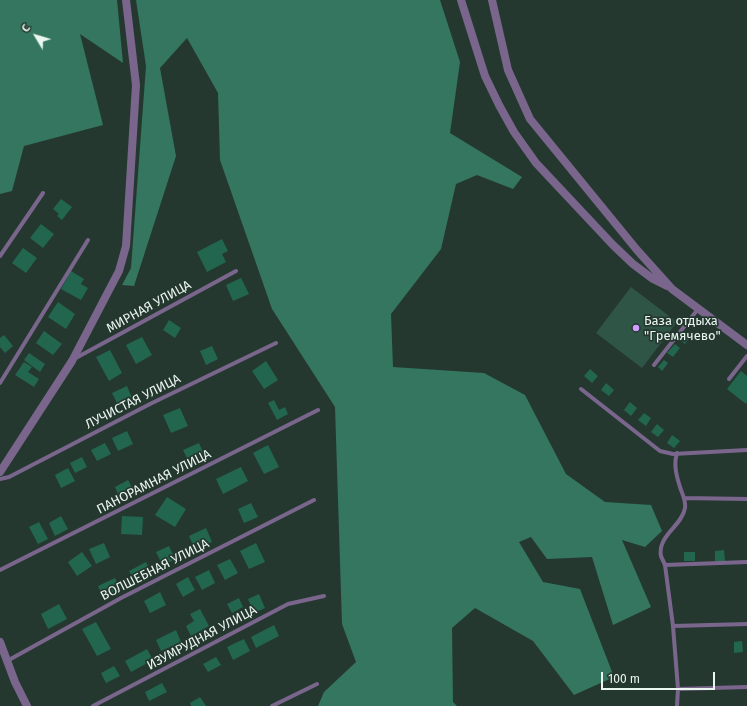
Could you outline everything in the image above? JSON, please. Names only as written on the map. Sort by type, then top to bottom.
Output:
[{"type":"street","points":[[0,472],[72,360],[119,271],[126,246],[136,86],[126,0]]},
{"type":"street","points":[[462,0],[485,76],[514,132],[536,162],[613,245],[638,267],[654,279],[672,289],[747,345]]},
{"type":"street","points":[[492,0],[508,70],[530,118],[637,250],[672,289]]},
{"type":"street","points":[[0,642],[15,682],[27,706]]},
{"type":"lane","points":[[0,256],[43,193]]},
{"type":"lane","points":[[0,383],[88,240]]},
{"type":"lane","name":"МИРНАЯ УЛИЦА","points":[[72,360],[236,271]]},
{"type":"lane","points":[[654,365],[698,309]]},
{"type":"lane","name":"ЛУЧИСТАЯ УЛИЦА","points":[[0,479],[9,477],[150,404],[276,343]]},
{"type":"lane","points":[[729,379],[747,356]]},
{"type":"lane","points":[[581,389],[660,451],[673,454],[747,450]]},
{"type":"lane","name":"ПАНОРАМНАЯ УЛИЦА","points":[[0,570],[318,410]]},
{"type":"lane","points":[[677,453],[675,466],[686,506],[684,514],[664,539],[661,548],[661,557],[665,565],[673,626],[678,689],[677,706]]},
{"type":"lane","points":[[684,498],[747,498]]},
{"type":"lane","name":"ВОЛШЕБНАЯ УЛИЦА","points":[[7,661],[121,598],[314,500]]},
{"type":"lane","points":[[665,565],[747,562]]},
{"type":"lane","name":"ИЗУМРУДНАЯ УЛИЦА","points":[[93,706],[288,604],[324,596]]},
{"type":"lane","points":[[673,626],[747,624]]},
{"type":"lane","points":[[272,706],[317,684]]},
{"type":"lane","points":[[678,689],[747,687]]},
{"type":"green space","points":[[0,0],[117,0],[123,63],[80,34],[103,125],[24,146],[12,191],[0,194]]},
{"type":"green space","points":[[136,0],[440,0],[460,62],[450,133],[522,177],[513,189],[477,175],[456,184],[441,249],[391,314],[393,367],[484,373],[525,395],[566,474],[605,502],[651,505],[662,531],[645,547],[622,540],[651,607],[613,625],[592,557],[547,559],[531,537],[519,542],[543,582],[580,589],[614,677],[574,695],[533,641],[475,608],[452,628],[453,702],[457,706],[318,706],[324,692],[356,662],[342,624],[335,407],[272,309],[220,160],[218,93],[187,38],[160,68],[176,156],[134,286],[122,285],[131,268],[146,66]]},
{"type":"green space","points":[[631,287],[677,322],[642,368],[596,333]]},
{"type":"building","points":[[61,199],[72,207],[62,220],[57,216],[59,214],[53,209]]},
{"type":"building","points":[[41,224],[54,234],[43,248],[30,238]]},
{"type":"building","points":[[222,239],[228,251],[222,254],[226,262],[207,272],[197,252]]},
{"type":"building","points":[[23,248],[37,258],[26,273],[12,263]]},
{"type":"building","points":[[71,271],[84,279],[81,284],[88,288],[81,300],[61,289]]},
{"type":"building","points":[[241,278],[249,294],[233,301],[226,285]]},
{"type":"building","points":[[58,302],[75,314],[66,329],[48,317]]},
{"type":"building","points":[[169,320],[181,328],[175,338],[163,330]]},
{"type":"building","points":[[44,331],[62,344],[53,355],[36,343]]},
{"type":"building","points":[[686,332],[691,336],[685,344],[680,340]]},
{"type":"building","points":[[4,335],[13,346],[5,353],[0,347],[0,338]]},
{"type":"building","points":[[142,337],[152,355],[136,364],[126,345]]},
{"type":"building","points":[[675,344],[680,348],[673,357],[667,353]]},
{"type":"building","points":[[212,346],[218,359],[206,365],[200,351]]},
{"type":"building","points":[[110,350],[122,373],[109,381],[96,357]]},
{"type":"building","points":[[29,353],[45,364],[40,372],[24,360]]},
{"type":"building","points":[[664,360],[668,363],[662,371],[658,367]]},
{"type":"building","points":[[266,361],[278,380],[264,389],[252,371]]},
{"type":"building","points":[[24,362],[32,367],[28,372],[39,379],[34,387],[15,375]]},
{"type":"building","points":[[590,369],[598,376],[592,383],[584,376]]},
{"type":"building","points":[[741,371],[747,376],[746,404],[727,389]]},
{"type":"building","points":[[606,383],[614,390],[609,396],[601,390]]},
{"type":"building","points":[[127,386],[132,398],[118,405],[112,393]]},
{"type":"building","points":[[274,400],[279,410],[285,407],[288,414],[277,420],[268,403]]},
{"type":"building","points":[[630,402],[637,408],[631,416],[624,410]]},
{"type":"building","points":[[180,408],[188,426],[171,433],[163,415]]},
{"type":"building","points":[[644,413],[651,418],[646,426],[638,420]]},
{"type":"building","points":[[657,424],[664,430],[658,437],[651,432]]},
{"type":"building","points":[[127,431],[133,444],[118,451],[112,438]]},
{"type":"building","points":[[672,435],[680,441],[674,448],[667,443]]},
{"type":"building","points":[[105,443],[111,454],[97,461],[91,450]]},
{"type":"building","points":[[199,443],[204,454],[189,462],[183,450]]},
{"type":"building","points":[[268,445],[279,467],[264,474],[253,453]]},
{"type":"building","points":[[82,457],[87,467],[75,473],[70,463]]},
{"type":"building","points":[[241,467],[248,481],[223,494],[216,479]]},
{"type":"building","points":[[68,468],[75,481],[61,488],[55,475]]},
{"type":"building","points":[[128,480],[134,491],[120,498],[115,487]]},
{"type":"building","points":[[167,497],[186,509],[175,527],[155,515]]},
{"type":"building","points":[[251,503],[258,517],[244,523],[238,509]]},
{"type":"building","points":[[61,516],[68,529],[55,536],[49,523]]},
{"type":"building","points":[[122,516],[143,517],[142,535],[121,534]]},
{"type":"building","points":[[39,522],[48,539],[38,544],[29,527]]},
{"type":"building","points":[[206,528],[212,542],[195,550],[189,536]]},
{"type":"building","points":[[104,543],[110,557],[96,564],[89,549]]},
{"type":"building","points":[[256,543],[265,562],[249,569],[240,551]]},
{"type":"building","points":[[169,546],[175,559],[163,566],[156,552]]},
{"type":"building","points":[[724,550],[725,561],[715,561],[715,551]]},
{"type":"building","points":[[82,552],[92,566],[77,576],[68,562]]},
{"type":"building","points":[[684,552],[695,552],[695,561],[684,561]]},
{"type":"building","points":[[230,559],[238,573],[225,580],[217,565]]},
{"type":"building","points":[[146,562],[151,572],[134,581],[129,571]]},
{"type":"building","points":[[209,570],[215,583],[202,590],[195,577]]},
{"type":"building","points":[[188,577],[195,590],[183,597],[176,584]]},
{"type":"building","points":[[115,578],[120,589],[103,597],[98,586]]},
{"type":"building","points":[[160,592],[166,605],[150,613],[144,601]]},
{"type":"building","points":[[259,594],[265,608],[254,613],[248,599]]},
{"type":"building","points":[[239,598],[243,607],[232,613],[227,604]]},
{"type":"building","points":[[59,604],[67,619],[48,629],[41,614]]},
{"type":"building","points":[[200,609],[209,626],[191,636],[186,626],[194,621],[190,614]]},
{"type":"building","points":[[96,622],[111,649],[97,656],[82,629]]},
{"type":"building","points":[[274,625],[279,636],[256,648],[251,637]]},
{"type":"building","points":[[176,630],[181,642],[161,651],[156,640]]},
{"type":"building","points":[[244,639],[250,651],[233,660],[227,647]]},
{"type":"building","points":[[742,641],[743,652],[734,653],[734,642]]},
{"type":"building","points":[[147,649],[153,660],[131,672],[125,661]]},
{"type":"building","points":[[216,657],[221,665],[208,672],[203,664]]},
{"type":"building","points":[[114,666],[120,676],[106,683],[101,673]]},
{"type":"building","points":[[162,683],[167,692],[149,701],[145,692]]},
{"type":"building","points":[[200,697],[206,706],[191,706],[190,703]]},
{"type":"place","name":"База отдыха \"Гремячево\"","points":[[636,328]]}]
